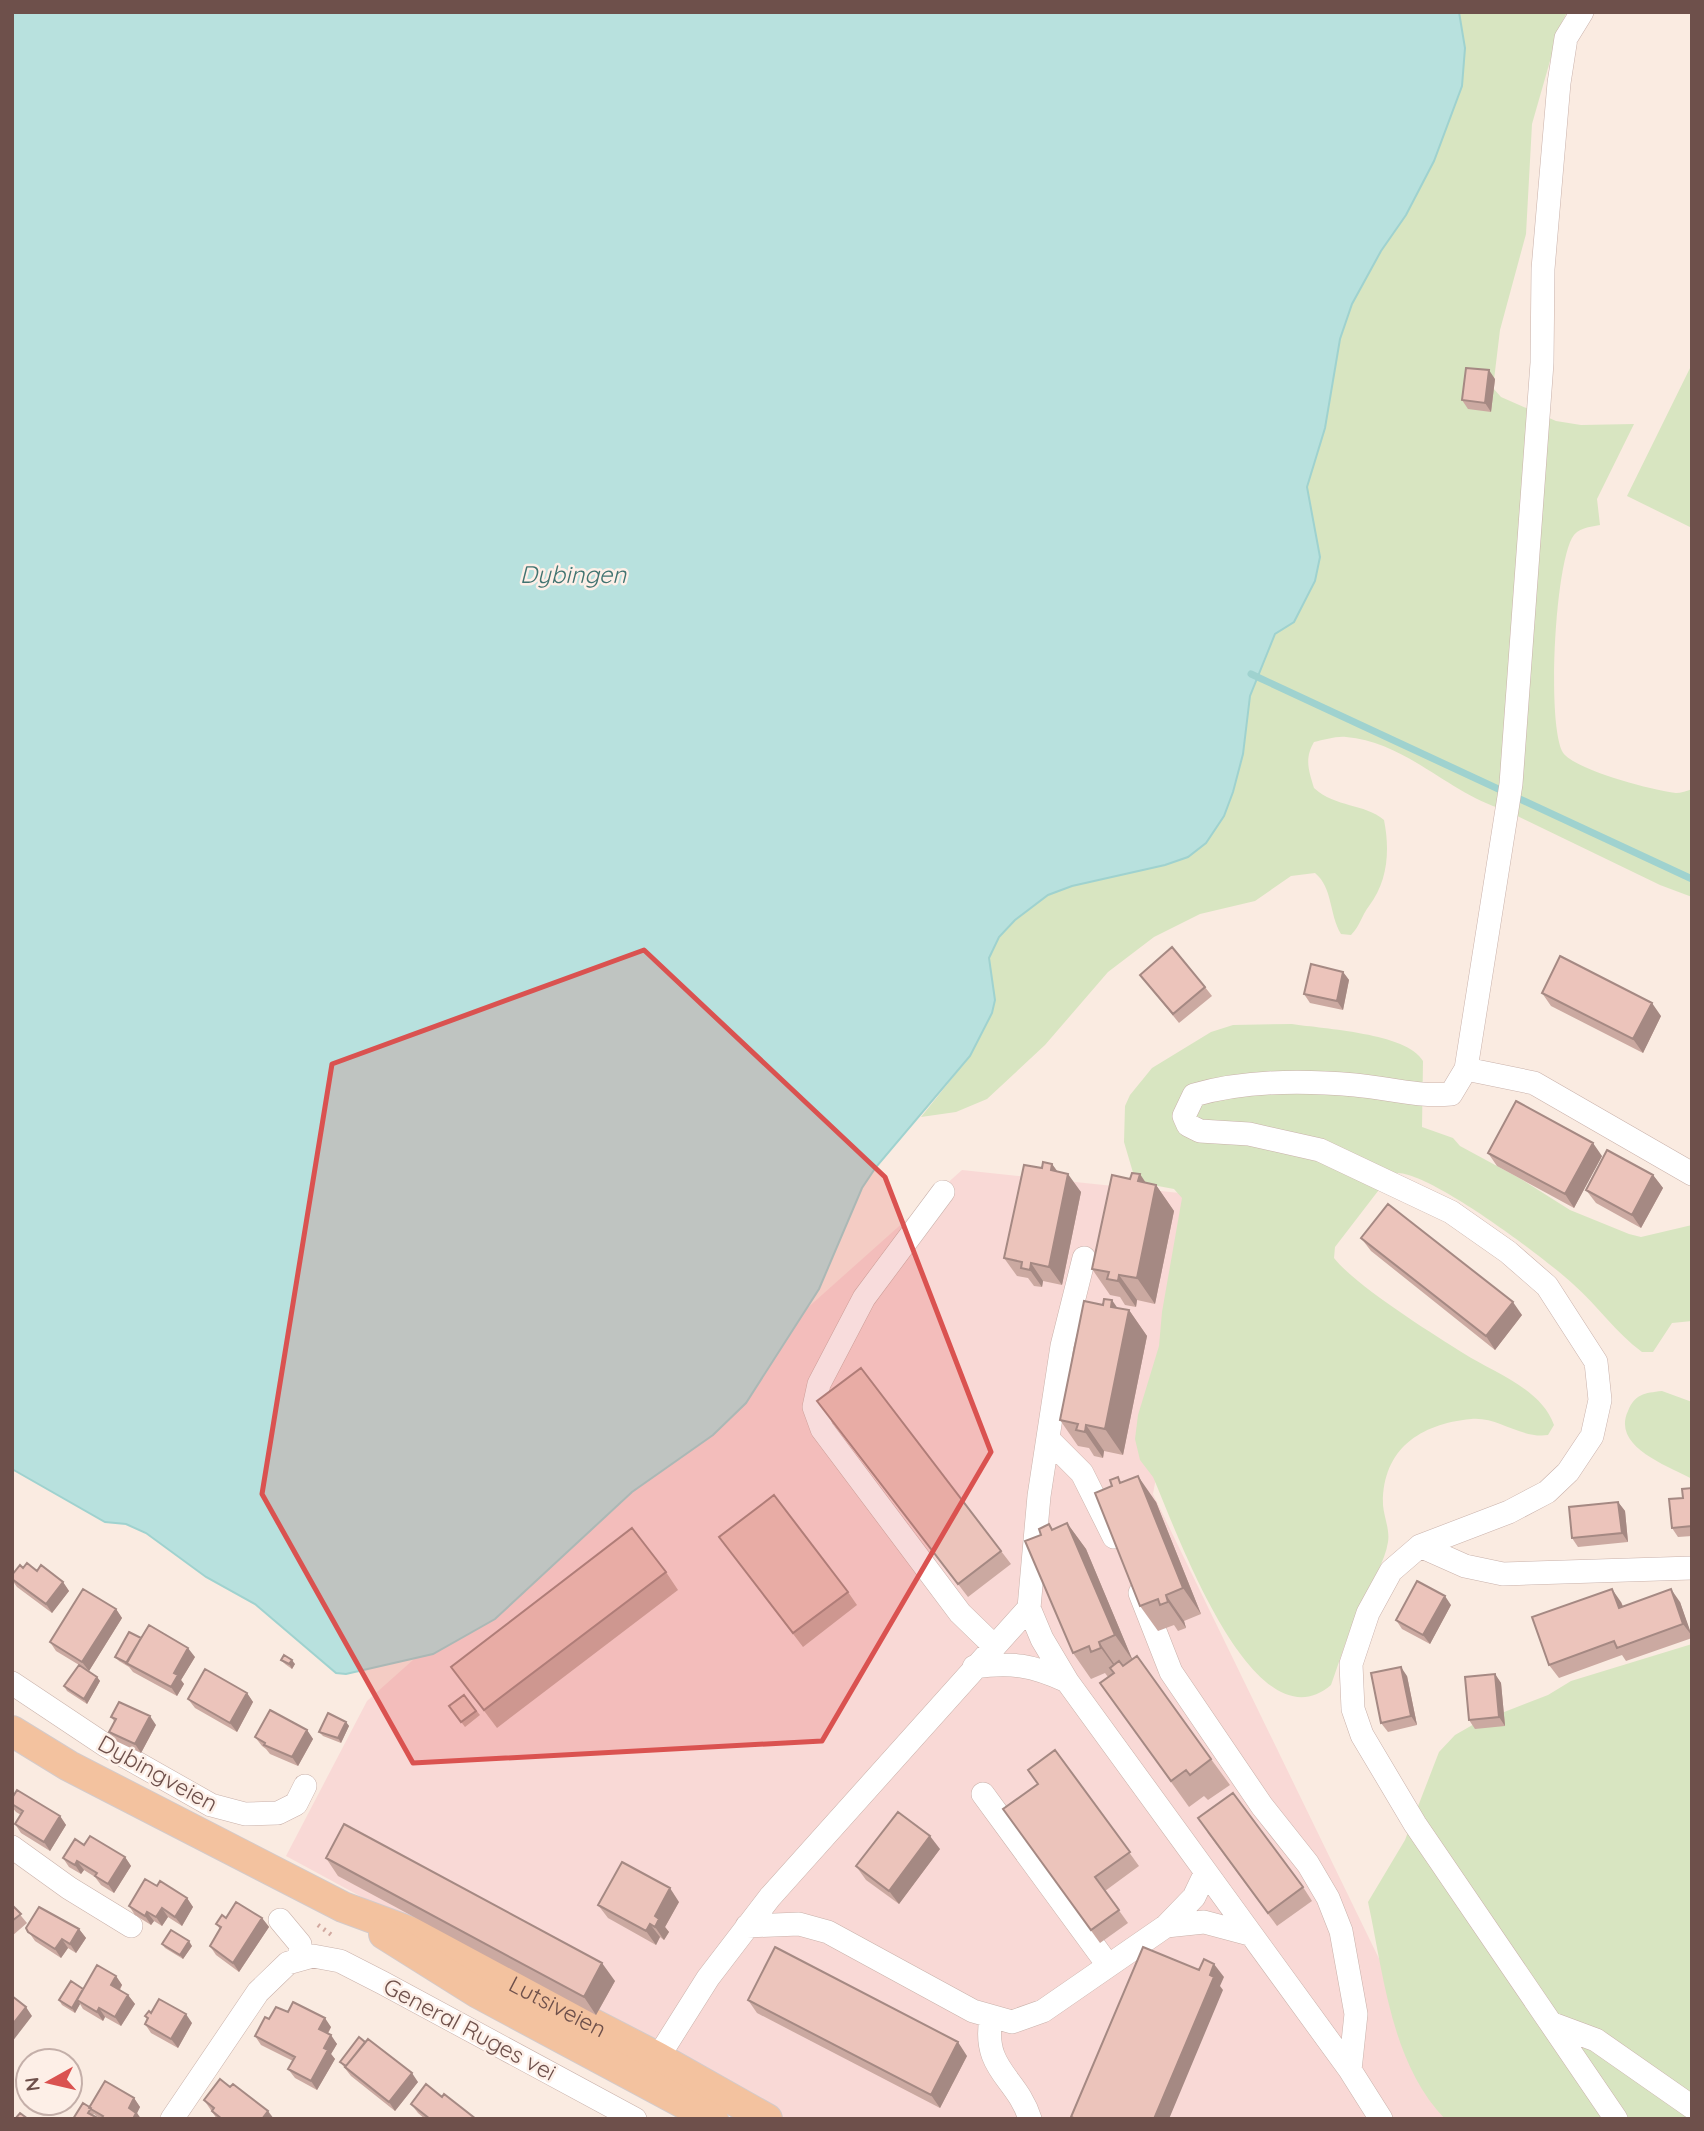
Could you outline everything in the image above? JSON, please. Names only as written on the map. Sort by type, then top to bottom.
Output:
[{"type":"main road","name":"Lutsiveien","points":[[14,1735],[69,1766],[343,1906],[478,1993],[767,2119]]},
{"type":"main road","name":"Lutsiveien","points":[[650,2069],[713,2119]]},
{"type":"street","points":[[1582,12],[1566,38],[1559,83],[1543,269],[1542,363],[1532,521],[1520,625],[1511,784],[1466,1069],[1451,1094],[1423,1097],[1356,1085],[1264,1082],[1222,1087],[1194,1095],[1184,1116],[1188,1125],[1200,1132],[1249,1134],[1320,1150],[1451,1212],[1508,1252],[1547,1286],[1596,1362],[1600,1400],[1591,1436],[1568,1472],[1547,1492],[1509,1512],[1420,1546],[1391,1571],[1368,1613],[1351,1664],[1353,1709],[1362,1735],[1415,1824],[1616,2119]]},
{"type":"street","points":[[1466,1069],[1534,1083],[1692,1174]]},
{"type":"street","points":[[943,1192],[864,1298],[819,1384],[814,1407],[822,1429],[960,1613],[993,1645]]},
{"type":"street","points":[[1084,1258],[1062,1346],[1048,1439],[1030,1608],[1042,1639],[1067,1681],[1350,2070],[1381,2119]]},
{"type":"street","points":[[1048,1439],[1083,1473],[1121,1552]]},
{"type":"street","points":[[1420,1546],[1465,1566],[1503,1574],[1692,1568]]},
{"type":"street","points":[[1132,1575],[1171,1672],[1262,1806],[1308,1864],[1328,1898],[1341,1931],[1356,2014],[1350,2070]]},
{"type":"street","points":[[650,2069],[708,1978],[747,1926],[993,1645],[1030,1608]]},
{"type":"street","points":[[974,1667],[1007,1663],[1029,1666],[1067,1681]]},
{"type":"street","name":"Dybingveien","points":[[12,1683],[105,1745],[211,1805],[245,1815],[288,1811],[296,1804],[305,1786]]},
{"type":"street","points":[[983,1794],[1108,1965]]},
{"type":"street","points":[[12,1847],[69,1888],[131,1926]]},
{"type":"street","points":[[747,1926],[799,1924],[828,1932],[991,2018],[1012,2022],[1025,2020],[1043,2011],[1166,1926],[1194,1897],[1205,1874]]},
{"type":"street","points":[[172,2119],[258,1992],[279,1969],[300,1959],[300,1944],[280,1920]]},
{"type":"street","points":[[1166,1926],[1204,1922],[1249,1934]]},
{"type":"street","name":"General Ruges vei","points":[[300,1959],[325,1957],[340,1961],[635,2119]]},
{"type":"street","points":[[991,2018],[987,2040],[992,2056],[1027,2109],[1030,2119]]},
{"type":"street","points":[[1553,2024],[1596,2040],[1692,2107]]},
{"type":"highlighted area","points":[[644,950],[885,1177],[991,1452],[822,1741],[413,1763],[262,1494],[332,1064]]},
{"type":"shaded area","points":[[962,1170],[1208,1196],[1153,1494],[1457,2119],[780,2119],[591,2021],[286,1856],[367,1701]]},
{"type":"green space","points":[[1459,12],[1567,12],[1560,26],[1532,124],[1526,234],[1500,330],[1493,388],[1501,397],[1556,421],[1581,425],[1634,424],[1597,499],[1600,525],[1577,532],[1566,555],[1557,610],[1555,644],[1557,734],[1562,751],[1568,758],[1596,772],[1665,791],[1678,793],[1692,789],[1692,897],[1660,885],[1465,793],[1389,748],[1346,737],[1314,742],[1308,760],[1314,788],[1331,799],[1368,811],[1384,820],[1387,854],[1384,876],[1351,935],[1341,934],[1325,886],[1315,873],[1291,876],[1255,901],[1200,914],[1154,937],[1108,972],[1045,1045],[987,1099],[956,1112],[921,1117],[970,1056],[995,1000],[989,958],[999,937],[1015,920],[1048,895],[1072,886],[1165,865],[1188,857],[1224,816],[1243,754],[1250,696],[1275,634],[1294,622],[1320,557],[1307,487],[1325,428],[1340,339],[1352,304],[1381,251],[1406,215],[1465,48]]},
{"type":"green space","points":[[1692,364],[1692,528],[1627,496]]},
{"type":"green space","points":[[1292,1024],[1383,1038],[1414,1052],[1423,1061],[1422,1127],[1453,1138],[1460,1146],[1521,1179],[1570,1210],[1641,1237],[1692,1225],[1692,1321],[1672,1323],[1653,1352],[1642,1352],[1573,1284],[1488,1219],[1436,1187],[1414,1177],[1398,1173],[1388,1178],[1335,1247],[1334,1258],[1394,1308],[1528,1391],[1548,1412],[1554,1425],[1548,1435],[1538,1435],[1490,1421],[1471,1419],[1435,1427],[1407,1443],[1389,1469],[1384,1486],[1383,1505],[1388,1528],[1386,1549],[1362,1600],[1331,1685],[1302,1697],[1273,1687],[1246,1661],[1221,1624],[1198,1581],[1153,1477],[1140,1460],[1135,1439],[1138,1415],[1159,1346],[1162,1312],[1182,1198],[1174,1189],[1142,1183],[1134,1176],[1124,1142],[1125,1106],[1130,1095],[1152,1068],[1211,1032],[1233,1025]]},
{"type":"green space","points":[[1662,1391],[1692,1402],[1692,1479],[1645,1454],[1628,1435],[1625,1424],[1634,1401],[1645,1394]]},
{"type":"green space","points":[[1692,1644],[1692,2119],[1445,2119],[1412,2072],[1401,2045],[1385,1988],[1368,1902],[1405,1840],[1439,1752],[1455,1735],[1476,1723],[1548,1695],[1571,1681]]},
{"type":"water","name":"Dybingen","points":[[12,12],[1459,12],[1465,48],[1462,86],[1434,161],[1406,215],[1381,251],[1352,304],[1340,339],[1325,428],[1307,487],[1320,557],[1315,581],[1294,622],[1275,634],[1250,696],[1243,754],[1233,792],[1224,816],[1206,843],[1188,857],[1165,865],[1072,886],[1048,895],[1015,920],[999,937],[989,958],[995,1000],[992,1013],[970,1056],[876,1167],[862,1188],[819,1289],[746,1403],[713,1435],[632,1492],[495,1619],[433,1654],[346,1674],[336,1673],[255,1604],[206,1577],[146,1533],[126,1524],[105,1522],[12,1469]]},
{"type":"building","points":[[1466,368],[1489,370],[1485,403],[1462,400]]},
{"type":"building","points":[[1172,947],[1205,987],[1173,1014],[1140,975]]},
{"type":"building","points":[[1560,956],[1652,1003],[1633,1039],[1542,993]]},
{"type":"building","points":[[1311,964],[1343,972],[1337,1001],[1304,994]]},
{"type":"building","points":[[1516,1101],[1593,1143],[1565,1194],[1488,1153]]},
{"type":"building","points":[[1607,1150],[1653,1175],[1632,1215],[1586,1190]]},
{"type":"building","points":[[1043,1162],[1052,1164],[1051,1170],[1068,1174],[1049,1267],[1031,1263],[1030,1270],[1021,1268],[1022,1262],[1004,1258],[1024,1165],[1042,1168]]},
{"type":"building","points":[[1132,1173],[1140,1174],[1138,1181],[1156,1185],[1137,1278],[1119,1275],[1118,1281],[1107,1279],[1109,1272],[1092,1269],[1112,1175],[1130,1179]]},
{"type":"building","points":[[1388,1204],[1513,1302],[1486,1336],[1361,1238]]},
{"type":"building","points":[[1104,1299],[1112,1300],[1111,1307],[1129,1310],[1105,1429],[1086,1425],[1085,1432],[1076,1430],[1078,1424],[1060,1420],[1084,1301],[1103,1305]]},
{"type":"building","points":[[861,1368],[1001,1551],[958,1584],[817,1401]]},
{"type":"building","points":[[1138,1476],[1183,1588],[1166,1595],[1168,1602],[1160,1605],[1158,1599],[1140,1606],[1095,1493],[1112,1486],[1110,1480],[1118,1477],[1120,1483]]},
{"type":"building","points":[[1692,1488],[1692,1526],[1672,1528],[1669,1499],[1683,1498],[1682,1489]]},
{"type":"building","points":[[774,1495],[848,1592],[793,1633],[719,1537]]},
{"type":"building","points":[[1618,1502],[1622,1533],[1572,1538],[1569,1507]]},
{"type":"building","points":[[1067,1523],[1115,1635],[1099,1642],[1101,1648],[1091,1652],[1089,1646],[1073,1653],[1025,1541],[1041,1535],[1039,1529],[1049,1524],[1052,1530]]},
{"type":"building","points":[[632,1528],[666,1572],[484,1710],[451,1667]]},
{"type":"building","points":[[27,1563],[37,1571],[41,1565],[63,1582],[46,1604],[12,1579],[20,1565],[23,1568]]},
{"type":"building","points":[[1417,1581],[1445,1596],[1423,1635],[1396,1620]]},
{"type":"building","points":[[83,1589],[116,1609],[82,1662],[50,1642]]},
{"type":"building","points":[[1612,1589],[1619,1608],[1671,1589],[1683,1624],[1617,1648],[1614,1641],[1549,1665],[1532,1617]]},
{"type":"building","points":[[149,1625],[188,1648],[174,1673],[178,1675],[171,1687],[126,1663]]},
{"type":"building","points":[[129,1632],[141,1638],[127,1663],[115,1657]]},
{"type":"building","points":[[284,1655],[292,1660],[289,1664],[281,1660]]},
{"type":"building","points":[[1137,1656],[1211,1759],[1190,1775],[1186,1770],[1171,1781],[1100,1683],[1114,1673],[1110,1668],[1119,1661],[1123,1666]]},
{"type":"building","points":[[79,1665],[97,1677],[84,1699],[64,1686]]},
{"type":"building","points":[[1401,1667],[1411,1716],[1381,1723],[1371,1673]]},
{"type":"building","points":[[205,1669],[247,1693],[230,1723],[188,1699]]},
{"type":"building","points":[[1495,1674],[1499,1717],[1469,1720],[1465,1677]]},
{"type":"building","points":[[464,1695],[476,1711],[461,1722],[449,1706]]},
{"type":"building","points":[[119,1702],[150,1716],[135,1744],[109,1732],[116,1719],[111,1717]]},
{"type":"building","points":[[270,1710],[307,1730],[292,1757],[264,1745],[265,1743],[255,1737]]},
{"type":"building","points":[[328,1713],[346,1722],[338,1738],[319,1732]]},
{"type":"building","points":[[1055,1750],[1130,1852],[1095,1877],[1119,1910],[1091,1930],[1003,1809],[1038,1784],[1028,1770]]},
{"type":"building","points":[[17,1790],[60,1816],[44,1842],[15,1824],[23,1811],[12,1804]]},
{"type":"building","points":[[1233,1793],[1303,1887],[1268,1913],[1198,1818]]},
{"type":"building","points":[[898,1812],[930,1836],[889,1891],[856,1866]]},
{"type":"building","points":[[344,1824],[602,1963],[584,1997],[326,1858]]},
{"type":"building","points":[[90,1836],[125,1857],[108,1884],[95,1876],[97,1873],[77,1861],[75,1865],[63,1858],[75,1839],[84,1845]]},
{"type":"building","points":[[622,1862],[670,1888],[655,1916],[659,1919],[655,1927],[650,1924],[646,1931],[598,1905]]},
{"type":"building","points":[[145,1879],[157,1886],[160,1881],[187,1898],[175,1917],[162,1908],[156,1917],[147,1912],[145,1916],[129,1906]]},
{"type":"building","points":[[236,1902],[262,1918],[233,1963],[210,1946],[221,1927],[216,1924],[222,1915],[226,1918]]},
{"type":"building","points":[[12,1905],[21,1914],[12,1921]]},
{"type":"building","points":[[39,1907],[79,1929],[70,1944],[62,1939],[55,1949],[28,1932],[26,1928]]},
{"type":"building","points":[[171,1930],[189,1941],[180,1955],[162,1944]]},
{"type":"building","points":[[775,1947],[958,2042],[931,2095],[748,2000]]},
{"type":"building","points":[[1143,1947],[1199,1970],[1204,1959],[1214,1964],[1210,1975],[1214,1977],[1154,2119],[1071,2117]]},
{"type":"building","points":[[97,1965],[116,1976],[111,1985],[128,1995],[115,2017],[99,2008],[97,2012],[77,2000]]},
{"type":"building","points":[[71,1981],[83,1989],[72,2008],[59,2000]]},
{"type":"building","points":[[12,1996],[26,2007],[12,2025]]},
{"type":"building","points":[[159,1999],[186,2014],[171,2039],[145,2024],[148,2018],[145,2016],[149,2011],[151,2013]]},
{"type":"building","points":[[293,2002],[325,2018],[319,2029],[331,2035],[324,2048],[328,2050],[311,2081],[288,2069],[295,2057],[255,2036],[265,2017],[269,2019],[276,2007],[288,2012]]},
{"type":"building","points":[[359,2037],[365,2042],[346,2066],[340,2062]]},
{"type":"building","points":[[368,2039],[412,2073],[389,2102],[345,2067]]},
{"type":"building","points":[[220,2079],[230,2087],[233,2084],[268,2111],[262,2119],[222,2119],[212,2111],[214,2108],[204,2100]]},
{"type":"building","points":[[105,2081],[134,2098],[129,2108],[136,2113],[133,2119],[101,2119],[103,2116],[89,2108]]},
{"type":"building","points":[[426,2084],[442,2097],[444,2094],[476,2119],[430,2119],[411,2104]]},
{"type":"building","points":[[84,2104],[91,2108],[88,2113],[96,2117],[96,2119],[73,2119],[84,2117]]},
{"type":"waterway","points":[[1251,674],[1692,879]]}]
